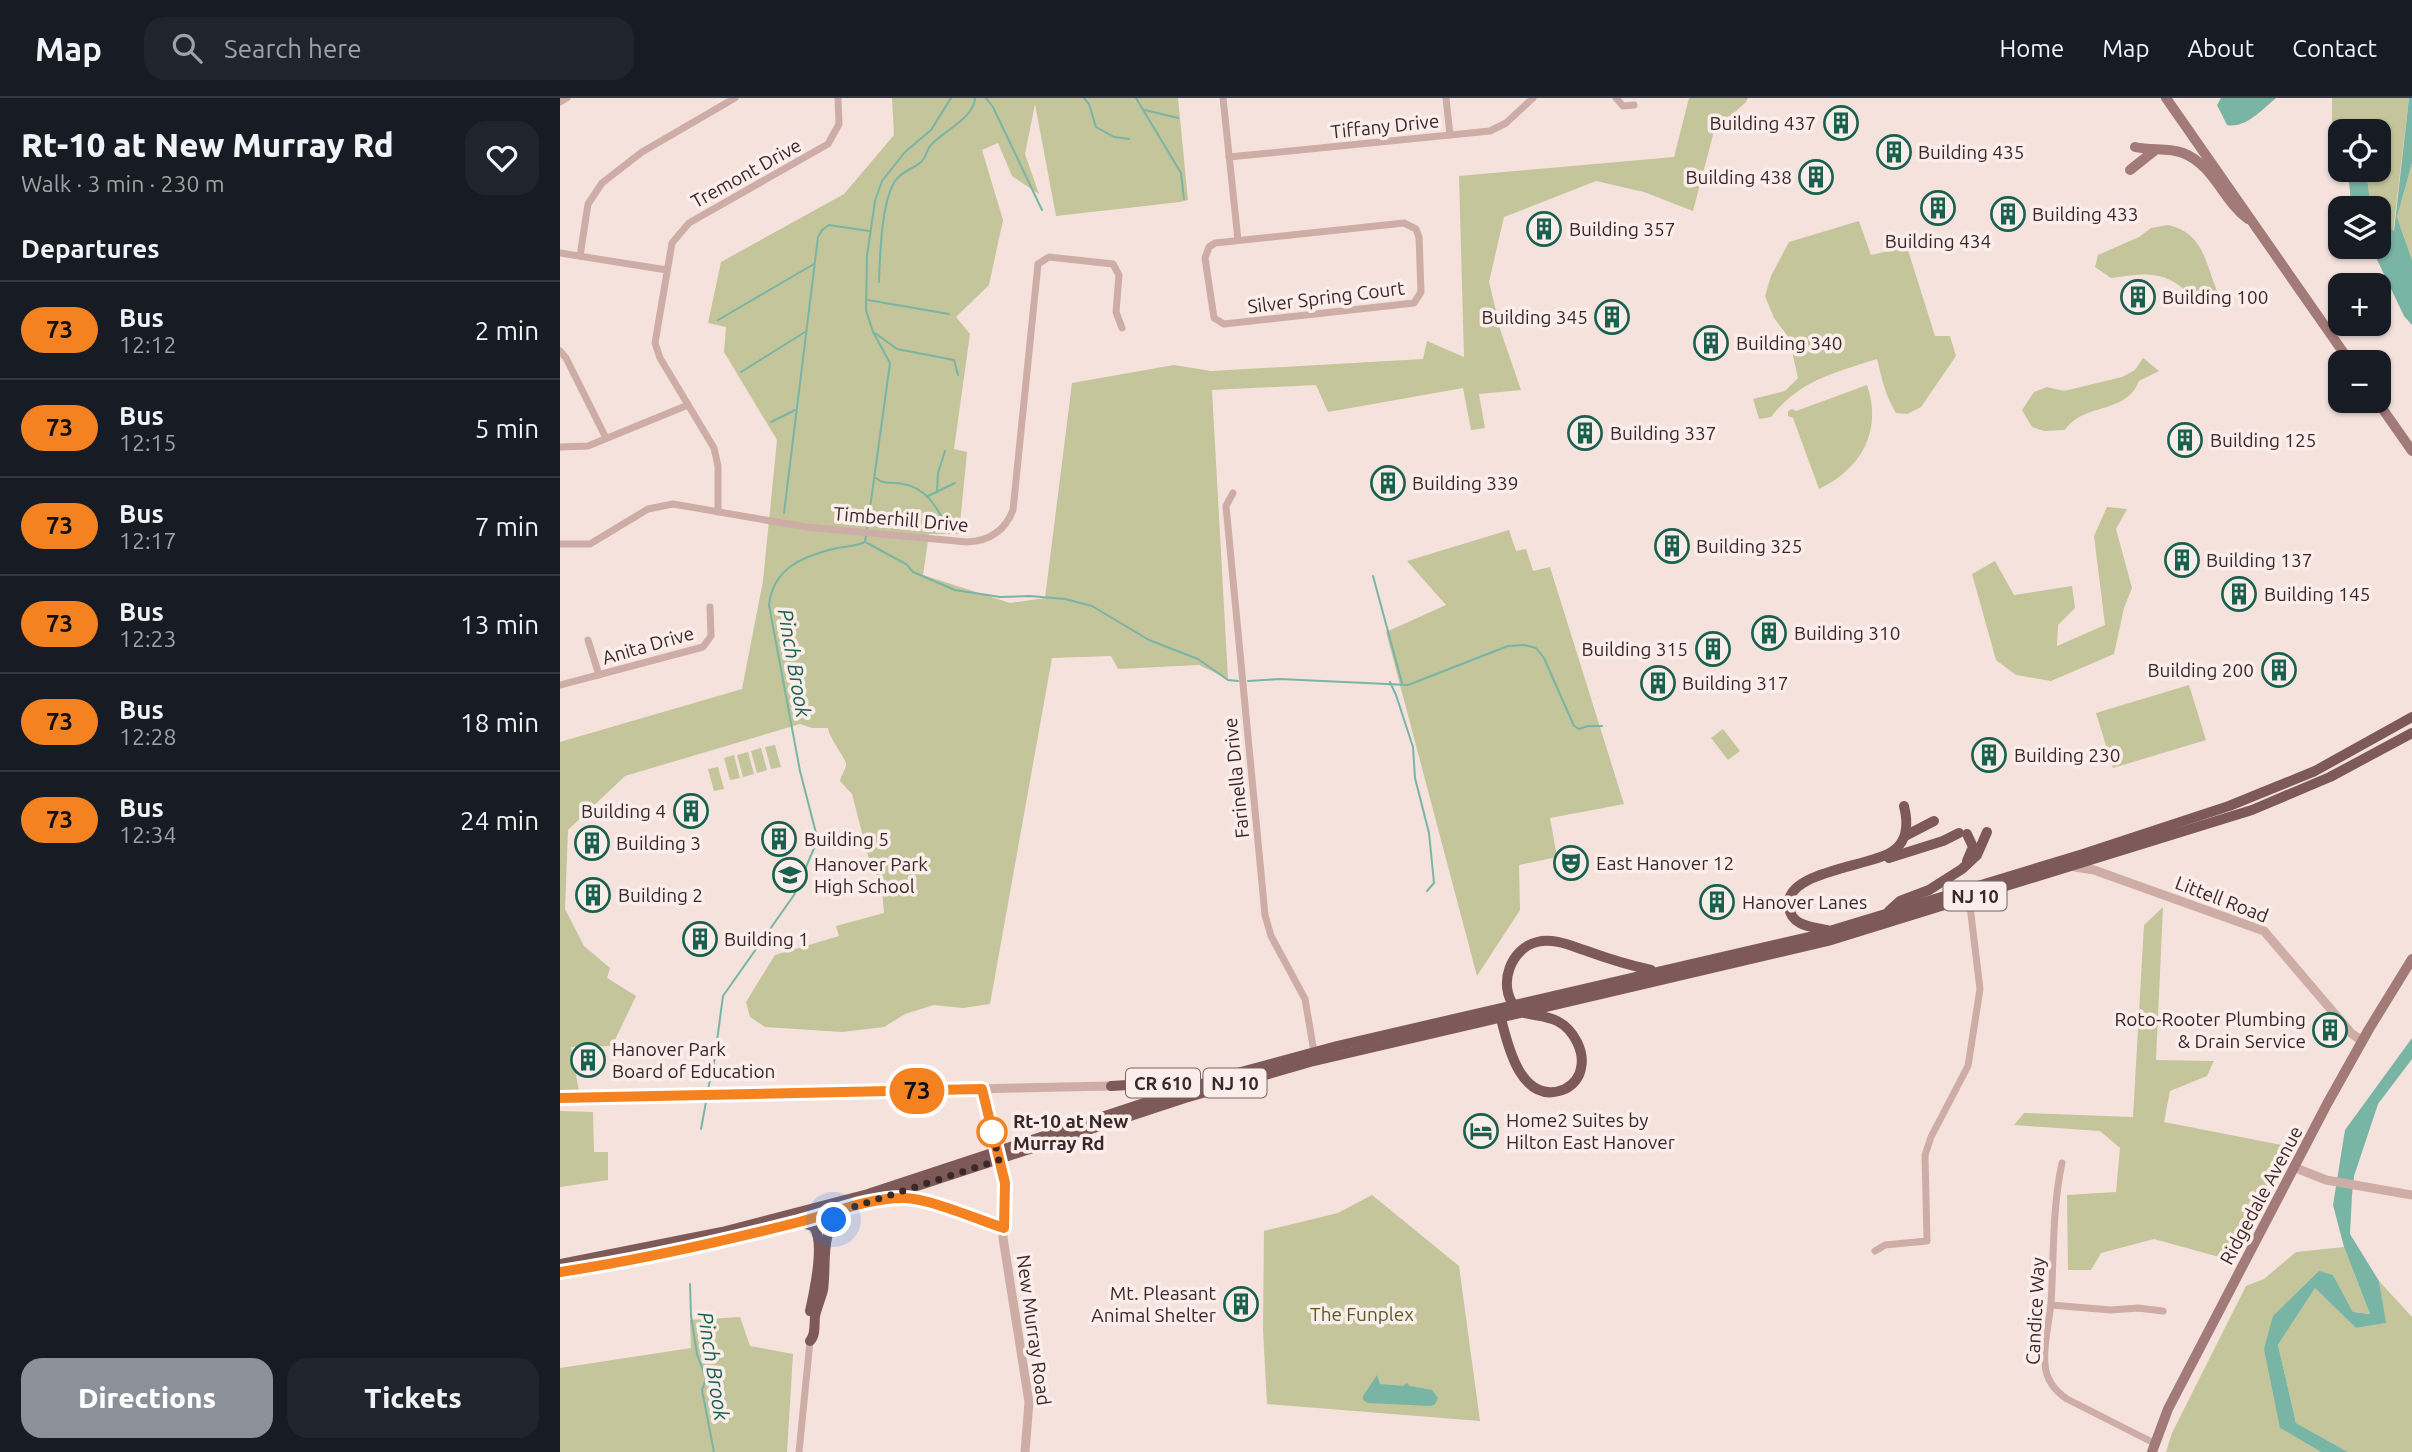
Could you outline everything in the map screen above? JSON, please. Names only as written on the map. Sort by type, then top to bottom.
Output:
[{"type":"main road","points":[[2166,98],[2342,350]]},
{"type":"main road","points":[[2135,147],[2154,151]]},
{"type":"main road","points":[[2130,170],[2154,151],[2162,149],[2180,152],[2199,163],[2238,212],[2254,223]]},
{"type":"main road","points":[[2385,413],[2412,451]]},
{"type":"main road","name":"NJ 10","points":[[1517,1008],[1655,971],[1767,947],[1830,930],[2083,854],[2272,790],[2336,761],[2412,717]]},
{"type":"main road","name":"NJ 10","points":[[560,1272],[677,1250],[847,1209],[1216,1079],[1314,1052],[1794,950],[2211,825],[2280,800],[2339,773],[2412,733]]},
{"type":"main road","points":[[1904,806],[1907,818],[1905,836]]},
{"type":"main road","points":[[1830,930],[1798,923],[1793,918],[1788,903],[1794,888],[1808,880],[1892,852],[1905,836],[1934,821]]},
{"type":"main road","points":[[1884,915],[1900,901],[1929,890],[1962,869],[1977,855],[1987,832]]},
{"type":"main road","points":[[1863,863],[1877,862],[1963,834],[1973,847],[1962,869]]},
{"type":"main road","points":[[1499,1012],[1510,1055],[1522,1076],[1536,1087],[1558,1091],[1570,1086],[1579,1075],[1582,1061],[1575,1038],[1556,1020],[1517,1008],[1508,983],[1510,967],[1518,954],[1536,942],[1558,941],[1655,971]]},
{"type":"main road","name":"Ridgedale Avenue","points":[[2153,1448],[2174,1397],[2362,1041],[2412,960]]},
{"type":"main road","name":"NJ 10","points":[[560,1264],[683,1241],[816,1208],[998,1156],[1239,1082],[1499,1012]]},
{"type":"main road","name":"CR 610","points":[[1111,1086],[1216,1079]]},
{"type":"main road","points":[[874,1201],[910,1198],[1004,1228]]},
{"type":"main road","points":[[799,1222],[813,1227],[819,1239],[815,1289],[806,1338],[810,1342],[823,1291],[827,1231],[834,1220],[847,1209]]},
{"type":"street","points":[[560,102],[566,98]]},
{"type":"street","points":[[580,256],[588,204],[601,183],[642,152],[735,98]]},
{"type":"street","name":"Tremont Drive","points":[[718,512],[717,458],[660,358],[655,344],[672,243],[689,223],[828,144],[839,124],[838,98]]},
{"type":"street","points":[[1223,98],[1238,240]]},
{"type":"street","points":[[1446,98],[1450,135]]},
{"type":"street","name":"Tiffany Drive","points":[[1229,157],[1490,131],[1499,127],[1533,98]]},
{"type":"street","points":[[1616,98],[1623,106],[1634,106]]},
{"type":"street","name":"Silver Spring Court","points":[[1408,223],[1416,229],[1419,237],[1420,297],[1410,305],[1220,324],[1212,314],[1206,252],[1213,244],[1238,240],[1408,223]]},
{"type":"street","points":[[560,253],[667,271]]},
{"type":"street","name":"Timberhill Drive","points":[[560,544],[583,545],[598,541],[641,513],[657,506],[673,504],[806,527],[866,533],[976,541],[993,536],[1005,526],[1013,510],[1036,268],[1041,260],[1049,257],[1113,264],[1119,275],[1116,312],[1122,328]]},
{"type":"street","points":[[560,351],[606,438]]},
{"type":"street","points":[[560,447],[580,447],[688,405]]},
{"type":"street","name":"Farinella Drive","points":[[1233,493],[1226,506],[1265,915],[1271,936],[1305,999],[1314,1052]]},
{"type":"street","name":"Anita Drive","points":[[560,685],[703,648],[711,636],[710,607]]},
{"type":"street","points":[[588,640],[599,675]]},
{"type":"street","name":"Littell Road","points":[[2068,867],[2094,870],[2264,931],[2351,1033],[2362,1041]]},
{"type":"street","points":[[1875,1251],[1885,1245],[1927,1241],[1925,1155],[1931,1137],[1968,1066],[1980,989],[1969,898]]},
{"type":"street","name":"CR 610","points":[[560,1098],[1111,1086]]},
{"type":"street","name":"New Murray Road","points":[[982,1089],[1006,1189],[1003,1238],[1029,1402],[1026,1452]]},
{"type":"street","name":"Candice Way","points":[[2062,1163],[2056,1188],[2051,1305],[2045,1362],[2049,1380],[2067,1399],[2153,1448]]},
{"type":"street","points":[[2295,1168],[2329,1181],[2412,1195]]},
{"type":"street","points":[[2051,1305],[2163,1311]]},
{"type":"street","points":[[799,1452],[810,1342]]},
{"type":"green space","points":[[892,98],[1178,98],[1188,200],[1056,216],[1035,104],[1025,154],[1039,194],[1012,176],[998,143],[982,150],[1003,220],[989,285],[956,317],[970,334],[954,449],[967,452],[959,534],[929,534],[923,575],[1010,603],[1045,598],[1072,383],[1174,365],[1211,371],[1423,359],[1427,341],[1464,357],[1459,176],[1674,157],[1689,98],[1748,98],[1714,131],[1693,211],[1644,192],[1596,181],[1504,217],[1489,282],[1501,332],[1521,390],[1479,394],[1485,428],[1471,430],[1463,388],[1328,412],[1316,385],[1212,390],[1228,679],[1199,665],[1118,669],[1111,656],[1052,658],[990,1004],[963,1008],[934,1005],[905,1014],[884,1027],[842,1032],[765,1027],[750,1017],[746,1002],[775,955],[839,936],[836,926],[884,913],[882,891],[869,860],[852,794],[840,781],[846,762],[828,728],[812,728],[800,724],[625,776],[568,830],[565,909],[584,946],[610,968],[607,978],[636,996],[612,1046],[571,1047],[579,1091],[560,1090],[560,742],[742,689],[763,581],[777,440],[724,352],[726,327],[708,323],[721,262],[844,194],[894,135]]},
{"type":"green space","points":[[2332,98],[2409,98],[2393,232],[2391,196],[2369,196],[2368,182],[2391,182],[2391,119],[2332,119]]},
{"type":"green space","points":[[2412,163],[2412,260],[2397,217]]},
{"type":"green space","points":[[1859,221],[1871,255],[1907,247],[1935,336],[1950,336],[1956,356],[1921,407],[1907,414],[1896,413],[1892,406],[1877,359],[1819,379],[1794,394],[1771,417],[1759,419],[1753,399],[1785,391],[1798,378],[1789,338],[1774,318],[1765,296],[1771,276],[1789,242]]},
{"type":"green space","points":[[2168,225],[2189,234],[2196,241],[2217,291],[2187,302],[2185,290],[2167,279],[2150,275],[2111,278],[2095,267],[2098,255],[2139,237],[2151,228]]},
{"type":"green space","points":[[2143,358],[2159,371],[2139,381],[2125,399],[2083,415],[2065,430],[2044,431],[2032,427],[2022,410],[2034,392],[2047,387],[2064,391],[2122,377],[2135,370]]},
{"type":"green space","points":[[1867,385],[1872,418],[1865,447],[1846,471],[1819,489],[1788,411],[1796,411]]},
{"type":"green space","points":[[2107,507],[2127,509],[2116,529],[2132,588],[2124,608],[2114,654],[2051,681],[2016,675],[1996,660],[1972,574],[1995,561],[2014,595],[2072,586],[2075,608],[2058,625],[2057,646],[2105,625],[2094,536]]},
{"type":"green space","points":[[1509,530],[1516,551],[1526,549],[1533,571],[1550,567],[1624,804],[1550,818],[1557,857],[1519,865],[1520,910],[1477,976],[1386,632],[1446,605],[1407,561]]},
{"type":"green space","points":[[2189,685],[2206,740],[2113,768],[2096,713]]},
{"type":"green space","points":[[1723,729],[1740,751],[1728,760],[1711,738]]},
{"type":"green space","points":[[775,745],[781,767],[771,769],[765,747]]},
{"type":"green space","points":[[761,748],[767,770],[757,773],[751,751]]},
{"type":"green space","points":[[748,752],[754,774],[743,777],[737,755]]},
{"type":"green space","points":[[734,755],[740,778],[730,780],[724,758]]},
{"type":"green space","points":[[718,767],[724,789],[714,791],[708,769]]},
{"type":"green space","points":[[2163,907],[2156,1060],[2214,1061],[2207,1076],[2170,1091],[2164,1122],[2287,1146],[2230,1260],[2154,1239],[2101,1253],[2091,1270],[2068,1270],[2067,1195],[2116,1192],[2120,1148],[2100,1131],[2014,1125],[2024,1113],[2133,1117],[2144,925]]},
{"type":"green space","points":[[560,1111],[593,1112],[594,1152],[608,1152],[608,1180],[560,1187]]},
{"type":"green space","name":"The Funplex","points":[[1372,1195],[1459,1266],[1480,1421],[1267,1404],[1263,1330],[1264,1231],[1338,1213]]},
{"type":"green space","points":[[2344,1247],[2370,1314],[2353,1312],[2333,1275],[2273,1316],[2280,1428],[2321,1452],[2166,1452],[2172,1433],[2246,1286],[2264,1279],[2296,1252]]},
{"type":"green space","points":[[2379,1281],[2412,1317],[2412,1452],[2348,1452],[2296,1423],[2278,1345],[2315,1288],[2356,1328],[2385,1323]]},
{"type":"green space","points":[[740,1317],[750,1346],[793,1354],[787,1452],[560,1452],[560,1368],[691,1348],[690,1320]]},
{"type":"water","points":[[2221,98],[2276,98],[2253,117],[2240,124],[2227,125],[2217,105]]},
{"type":"water","points":[[2409,98],[2412,98],[2412,163],[2397,217],[2412,260],[2412,325],[2404,316],[2391,289],[2391,273],[2383,273],[2377,259],[2391,259],[2391,228],[2394,231]]},
{"type":"water","points":[[2349,182],[2368,182],[2369,196],[2350,196]]},
{"type":"water","points":[[2412,1038],[2412,1059],[2378,1104],[2354,1176],[2352,1195],[2350,1234],[2379,1281],[2386,1323],[2356,1328],[2315,1288],[2278,1345],[2296,1423],[2348,1452],[2321,1452],[2280,1428],[2264,1349],[2273,1316],[2319,1271],[2333,1275],[2353,1312],[2370,1314],[2344,1247],[2333,1205],[2345,1130]]},
{"type":"water","points":[[1377,1375],[1380,1384],[1403,1386],[1407,1383],[1432,1390],[1438,1398],[1431,1406],[1368,1403],[1363,1400],[1363,1396]]},
{"type":"waterway","name":"Pinch Brook","points":[[867,530],[890,363],[873,332],[866,310],[867,256],[875,201],[882,181],[905,152],[931,130],[951,98]]},
{"type":"waterway","points":[[879,282],[884,216],[895,181],[921,162],[932,144],[970,112],[975,98]]},
{"type":"waterway","points":[[986,98],[993,107],[1042,210]]},
{"type":"waterway","points":[[1084,98],[1089,104],[1096,127],[1114,137],[1129,139]]},
{"type":"waterway","points":[[1136,98],[1181,173],[1184,199]]},
{"type":"waterway","points":[[1145,110],[1178,118]]},
{"type":"waterway","points":[[784,513],[818,237],[829,225],[869,231]]},
{"type":"waterway","points":[[718,320],[814,264]]},
{"type":"waterway","points":[[868,300],[949,314]]},
{"type":"waterway","points":[[741,372],[805,332]]},
{"type":"waterway","points":[[875,333],[897,349],[954,360],[958,375]]},
{"type":"waterway","points":[[771,422],[795,410]]},
{"type":"waterway","points":[[937,492],[938,473],[945,451]]},
{"type":"waterway","points":[[876,478],[882,482],[903,484],[919,490],[931,501],[949,530]]},
{"type":"waterway","points":[[928,496],[955,483]]},
{"type":"waterway","name":"Pinch Brook","points":[[708,1089],[723,996],[794,895],[815,846],[816,833],[800,771],[769,605],[772,593],[776,582],[790,566],[821,552],[861,544],[865,542],[866,535]]},
{"type":"waterway","points":[[867,543],[906,564],[913,572],[955,590],[1000,597],[1065,599],[1092,606],[1149,640],[1198,659],[1228,680],[1238,681]]},
{"type":"waterway","points":[[1373,576],[1402,683]]},
{"type":"waterway","points":[[1248,681],[1280,679],[1408,685],[1508,646],[1525,645],[1536,648],[1544,658],[1574,726],[1579,729],[1602,726]]},
{"type":"waterway","points":[[1390,682],[1413,747],[1415,778],[1429,833],[1434,883],[1427,891]]},
{"type":"waterway","name":"Pinch Brook","points":[[701,1129],[706,1102]]},
{"type":"waterway","name":"Pinch Brook","points":[[690,1284],[691,1316],[697,1354],[706,1379],[702,1390],[714,1452]]},
{"type":"bus line","name":"73","points":[[560,1098],[982,1089],[1006,1197],[1004,1228],[919,1200],[894,1198],[690,1248],[560,1272]]},
{"type":"place","name":"Building 437","points":[[1841,123]]},
{"type":"place","name":"Building 435","points":[[1894,152]]},
{"type":"place","name":"Building 438","points":[[1816,177]]},
{"type":"place","name":"Building 434","points":[[1938,208]]},
{"type":"place","name":"Building 433","points":[[2008,214]]},
{"type":"place","name":"Building 357","points":[[1544,229]]},
{"type":"place","name":"Building 100","points":[[2138,297]]},
{"type":"place","name":"Building 345","points":[[1612,317]]},
{"type":"place","name":"Building 340","points":[[1711,343]]},
{"type":"place","name":"Building 337","points":[[1585,433]]},
{"type":"place","name":"Building 125","points":[[2185,440]]},
{"type":"place","name":"Building 339","points":[[1388,483]]},
{"type":"place","name":"Building 325","points":[[1672,546]]},
{"type":"place","name":"Building 137","points":[[2182,560]]},
{"type":"place","name":"Building 145","points":[[2239,594]]},
{"type":"place","name":"Building 310","points":[[1769,633]]},
{"type":"place","name":"Building 315","points":[[1713,649]]},
{"type":"place","name":"Building 200","points":[[2279,670]]},
{"type":"place","name":"Building 317","points":[[1658,683]]},
{"type":"place","name":"Building 230","points":[[1989,755]]},
{"type":"place","name":"Building 4","points":[[691,811]]},
{"type":"place","name":"Building 5","points":[[779,839]]},
{"type":"place","name":"Building 3","points":[[592,843]]},
{"type":"place","name":"East Hanover 12","points":[[1571,863]]},
{"type":"place","name":"Hanover Park High School","points":[[790,875]]},
{"type":"place","name":"Building 2","points":[[593,895]]},
{"type":"place","name":"Hanover Lanes","points":[[1717,902]]},
{"type":"place","name":"Building 1","points":[[700,939]]},
{"type":"place","name":"Roto-Rooter Plumbing & Drain Service","points":[[2330,1030]]},
{"type":"place","name":"Hanover Park Board of Education","points":[[588,1060]]},
{"type":"place","name":"Home2 Suites by Hilton East Hanover","points":[[1481,1131]]},
{"type":"place","name":"Rt-10 at New Murray Rd","points":[[992,1132]]},
{"type":"place","name":"Mt. Pleasant Animal Shelter","points":[[1241,1304]]},
{"type":"route","points":[[834,1220],[847,1209],[999,1160],[990,1122],[992,1132]]}]
